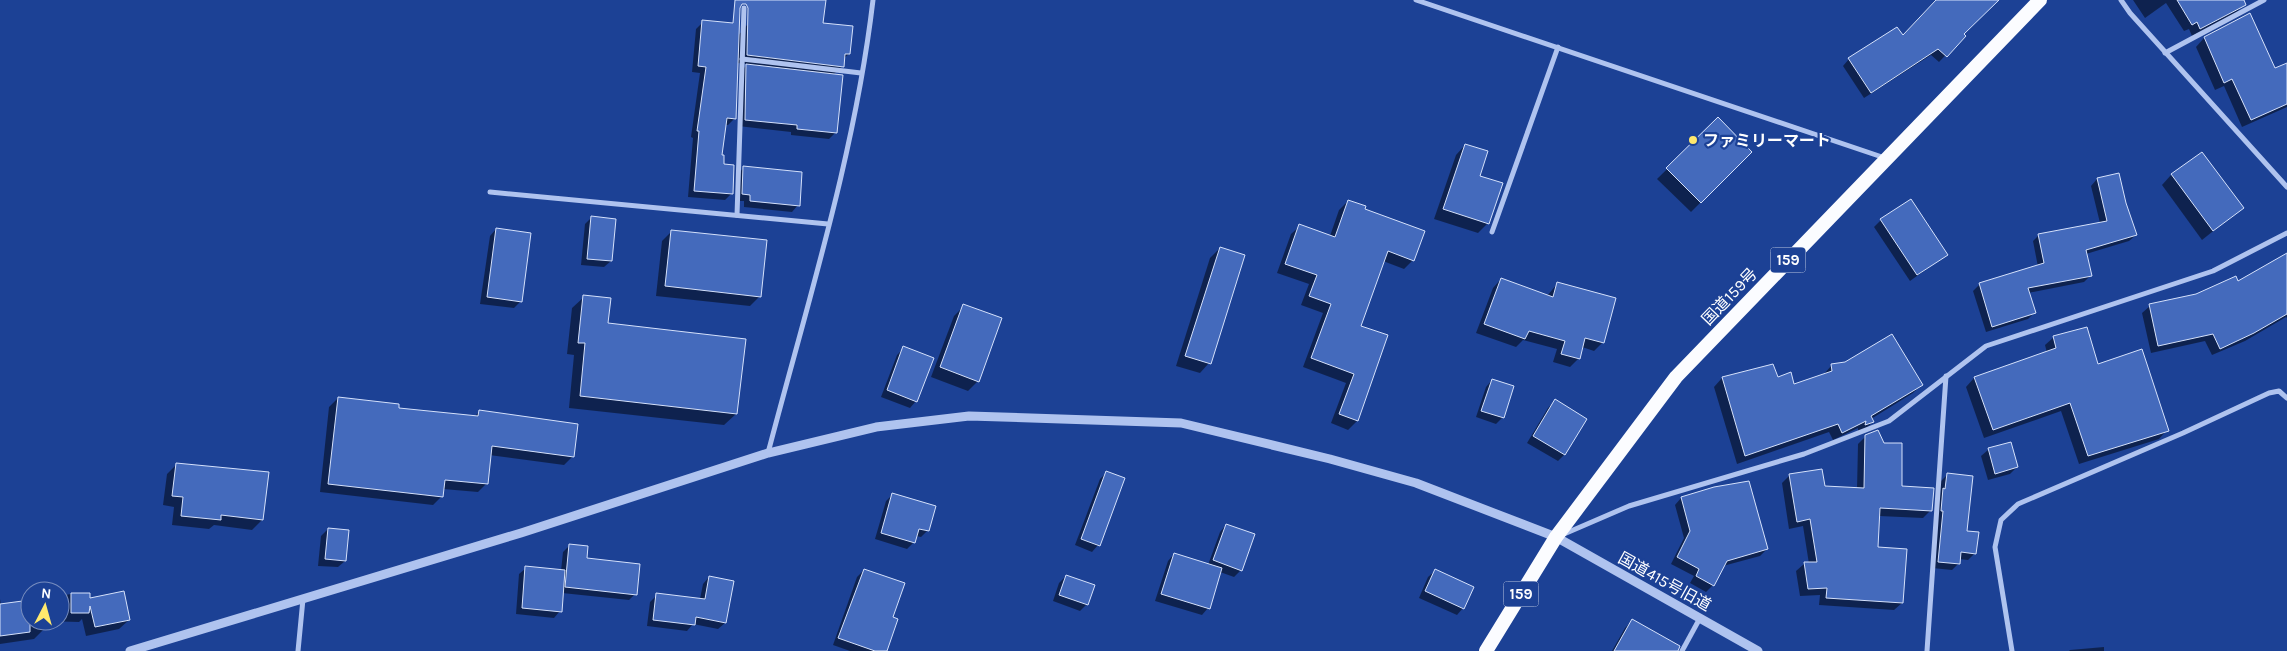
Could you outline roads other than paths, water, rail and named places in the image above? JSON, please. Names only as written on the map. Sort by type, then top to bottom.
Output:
[{"type":"highway","name":"国道159号","points":[[1486,651],[1556,537],[1676,377],[1885,158],[2040,0]]},
{"type":"street","points":[[768,453],[844,161],[873,0]]},
{"type":"street","points":[[1416,0],[1885,158]]},
{"type":"street","points":[[2120,0],[2165,53],[2287,187]]},
{"type":"street","points":[[2165,53],[2264,0]]},
{"type":"street","points":[[737,215],[744,8]]},
{"type":"street","points":[[1492,232],[1558,47]]},
{"type":"street","points":[[742,59],[861,73]]},
{"type":"street","points":[[490,192],[828,224]]},
{"type":"street","points":[[1556,537],[1629,506],[1804,454],[1889,421],[1986,346],[2214,271],[2287,233]]},
{"type":"street","points":[[1927,651],[1946,376]]},
{"type":"street","points":[[2012,651],[1995,547],[2001,520],[2018,504],[2183,433],[2269,393],[2279,391],[2287,398]]},
{"type":"street","name":"国道415号旧道","points":[[130,651],[521,534],[768,453],[876,427],[968,416],[1180,423],[1330,459],[1416,483],[1556,537],[1758,651]]},
{"type":"street","points":[[298,651],[303,599]]},
{"type":"street","points":[[1682,651],[1700,618]]},
{"type":"place","name":"ファミリーマート","points":[[1693,140]]}]
